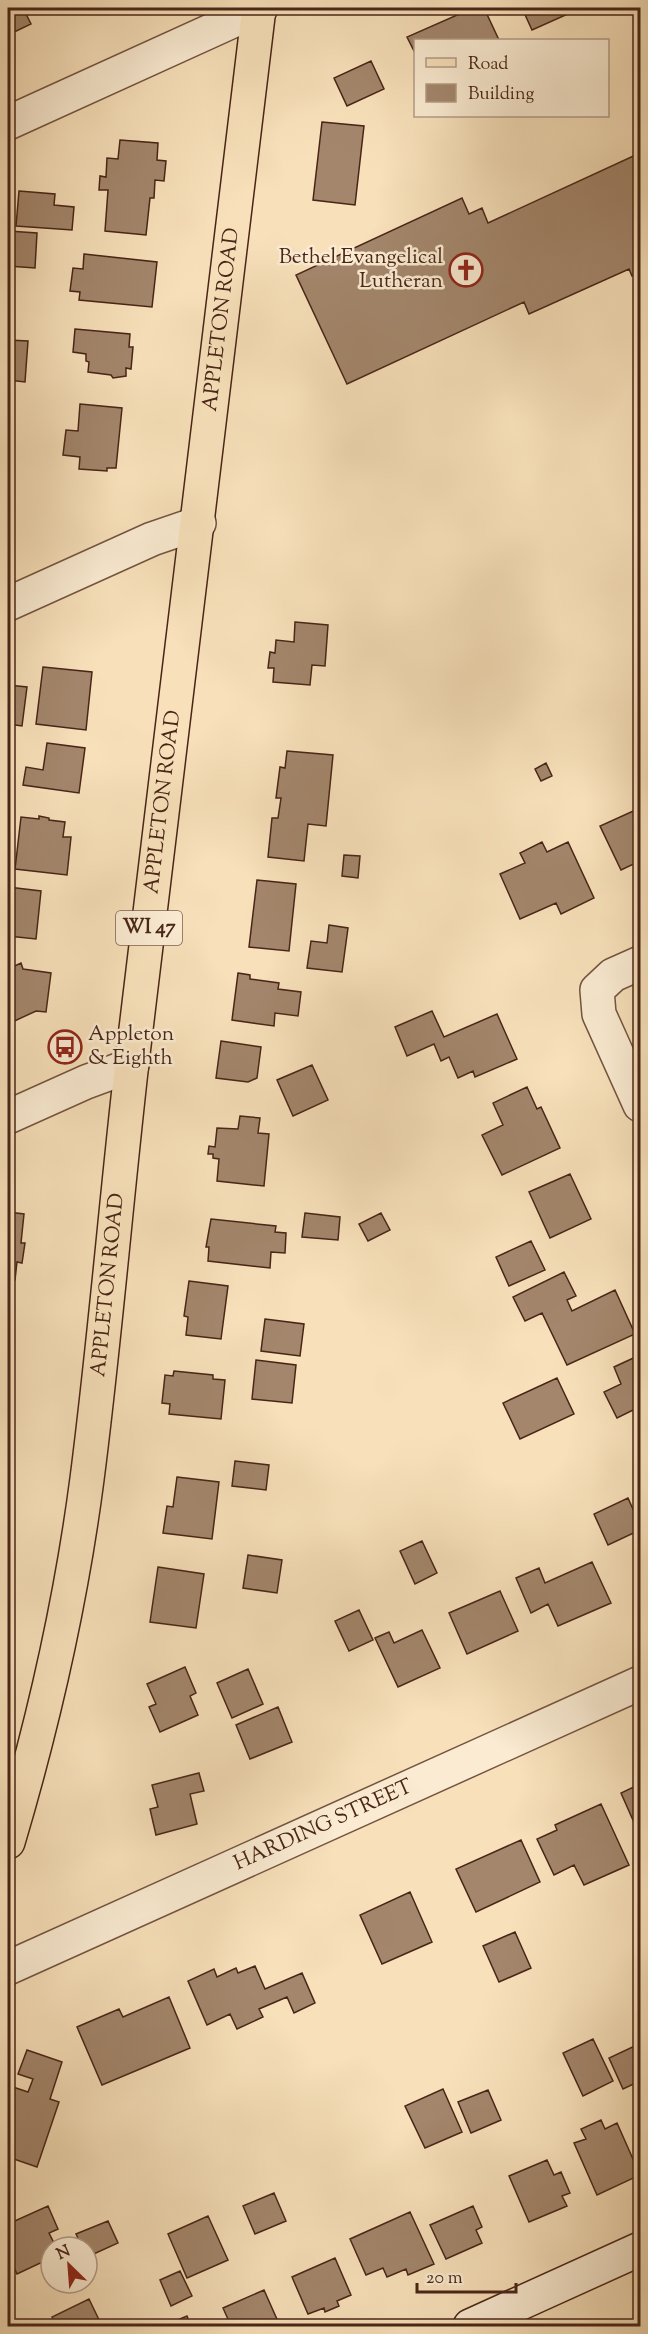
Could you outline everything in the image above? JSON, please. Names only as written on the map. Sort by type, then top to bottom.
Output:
[{"type":"main road","name":"APPLETON ROAD","points":[[8,1842],[37,1737],[63,1624],[87,1480],[132,1065],[260,8]]},
{"type":"street","points":[[8,123],[260,8]]},
{"type":"street","points":[[8,604],[152,539],[199,523]]},
{"type":"street","points":[[640,963],[613,975],[597,990],[599,1014],[640,1105]]},
{"type":"street","points":[[8,1117],[86,1082],[132,1065]]},
{"type":"street","name":"HARDING STREET","points":[[8,1968],[640,1683]]},
{"type":"street","points":[[470,2326],[640,2249]]},
{"type":"building","points":[[8,8],[23,8],[31,24],[8,35]]},
{"type":"building","points":[[473,8],[484,8],[499,39],[414,39],[414,51],[407,37]]},
{"type":"building","points":[[522,8],[578,8],[579,9],[532,30]]},
{"type":"building","points":[[371,61],[384,89],[347,106],[334,78]]},
{"type":"building","points":[[322,122],[364,126],[355,205],[313,200]]},
{"type":"building","points":[[120,140],[158,143],[157,160],[166,161],[164,181],[155,180],[154,198],[150,198],[146,235],[105,231],[108,190],[99,190],[100,176],[106,177],[107,158],[118,159]]},
{"type":"building","name":"Bethel Evangelical Lutheran","points":[[640,153],[640,272],[632,276],[629,269],[529,314],[524,302],[347,384],[296,275],[462,198],[469,214],[482,208],[488,223]]},
{"type":"building","points":[[19,191],[55,194],[54,205],[74,207],[72,230],[16,226]]},
{"type":"building","points":[[8,231],[37,233],[35,268],[8,266]]},
{"type":"building","points":[[84,254],[157,262],[152,307],[79,300],[80,292],[70,291],[73,268],[83,269]]},
{"type":"building","points":[[75,329],[130,334],[129,347],[133,347],[131,369],[126,368],[126,376],[113,378],[111,375],[88,372],[89,362],[86,361],[86,354],[73,352]]},
{"type":"building","points":[[8,340],[28,341],[25,382],[8,380]]},
{"type":"building","points":[[80,404],[122,408],[116,468],[107,468],[107,471],[79,469],[80,457],[63,455],[66,430],[78,431]]},
{"type":"building","points":[[295,622],[328,625],[325,666],[312,665],[310,685],[273,682],[274,668],[268,668],[270,652],[275,653],[276,640],[294,642]]},
{"type":"building","points":[[43,667],[92,672],[86,730],[36,724]]},
{"type":"building","points":[[8,685],[27,687],[22,726],[8,724]]},
{"type":"building","points":[[47,743],[85,748],[79,793],[23,785],[26,767],[43,770]]},
{"type":"building","points":[[287,751],[333,755],[326,826],[308,824],[304,861],[268,857],[272,818],[278,818],[281,798],[276,798],[280,767],[285,768]]},
{"type":"building","points":[[546,763],[552,776],[541,781],[535,769]]},
{"type":"building","points":[[640,808],[640,861],[621,870],[600,826]]},
{"type":"building","points":[[39,816],[65,822],[63,837],[71,837],[67,875],[15,869],[21,817],[39,819]]},
{"type":"building","points":[[542,842],[547,852],[568,842],[594,898],[561,914],[556,903],[520,919],[500,874],[525,863],[520,853]]},
{"type":"building","points":[[344,855],[360,856],[358,878],[342,876]]},
{"type":"building","points":[[257,880],[296,884],[289,951],[249,947]]},
{"type":"building","points":[[8,887],[41,891],[36,939],[8,936]]},
{"type":"building","points":[[329,925],[348,928],[342,972],[307,968],[311,941],[327,943]]},
{"type":"building","points":[[21,963],[23,969],[51,973],[46,1012],[36,1011],[8,1024],[8,969]]},
{"type":"building","points":[[238,973],[250,975],[250,979],[279,983],[278,989],[301,992],[298,1016],[275,1013],[274,1026],[232,1020]]},
{"type":"building","points":[[432,1011],[444,1037],[497,1014],[517,1059],[475,1077],[473,1071],[458,1078],[449,1057],[441,1061],[434,1044],[407,1056],[395,1027]]},
{"type":"building","points":[[221,1041],[261,1047],[257,1078],[248,1082],[216,1078]]},
{"type":"building","points":[[312,1065],[328,1100],[293,1116],[277,1080]]},
{"type":"building","points":[[527,1087],[537,1109],[541,1107],[560,1148],[502,1175],[482,1135],[503,1125],[493,1103]]},
{"type":"building","points":[[240,1116],[260,1118],[258,1133],[269,1134],[264,1186],[217,1181],[219,1159],[213,1158],[213,1154],[208,1154],[209,1146],[215,1147],[217,1128],[238,1129]]},
{"type":"building","points":[[570,1174],[591,1219],[550,1238],[529,1192]]},
{"type":"building","points":[[8,1212],[24,1214],[21,1243],[25,1243],[22,1263],[17,1262],[15,1280],[8,1279]]},
{"type":"building","points":[[305,1213],[340,1217],[338,1240],[302,1237]]},
{"type":"building","points":[[381,1213],[390,1230],[368,1241],[359,1224]]},
{"type":"building","points":[[211,1219],[276,1226],[275,1232],[286,1233],[285,1253],[271,1252],[270,1268],[208,1261],[209,1247],[206,1247]]},
{"type":"building","points":[[531,1241],[545,1270],[509,1286],[496,1257]]},
{"type":"building","points":[[564,1272],[576,1296],[567,1300],[572,1311],[615,1290],[635,1334],[567,1365],[542,1313],[525,1321],[513,1297]]},
{"type":"building","points":[[189,1281],[228,1286],[221,1339],[186,1335],[188,1317],[184,1316]]},
{"type":"building","points":[[8,1311],[12,1312],[8,1344]]},
{"type":"building","points":[[265,1319],[304,1324],[300,1356],[261,1351]]},
{"type":"building","points":[[640,1355],[640,1425],[633,1410],[617,1418],[604,1392],[621,1384],[614,1367]]},
{"type":"building","points":[[256,1360],[296,1365],[292,1403],[252,1399]]},
{"type":"building","points":[[174,1371],[213,1375],[213,1379],[225,1380],[221,1419],[169,1414],[170,1404],[162,1403],[165,1375],[173,1376]]},
{"type":"building","points":[[557,1378],[574,1414],[520,1439],[503,1403]]},
{"type":"building","points":[[235,1461],[269,1465],[266,1490],[232,1486]]},
{"type":"building","points":[[177,1477],[219,1482],[212,1539],[163,1533],[167,1506],[173,1507]]},
{"type":"building","points":[[628,1498],[640,1530],[608,1545],[594,1514]]},
{"type":"building","points":[[422,1541],[437,1573],[415,1584],[400,1551]]},
{"type":"building","points":[[248,1555],[282,1560],[277,1593],[243,1588]]},
{"type":"building","points":[[592,1562],[611,1603],[558,1626],[548,1604],[531,1613],[516,1578],[539,1568],[545,1583]]},
{"type":"building","points":[[158,1567],[204,1574],[196,1628],[150,1622]]},
{"type":"building","points":[[500,1591],[518,1631],[467,1654],[449,1613]]},
{"type":"building","points":[[359,1610],[373,1640],[349,1651],[335,1621]]},
{"type":"building","points":[[422,1630],[440,1668],[398,1687],[375,1638],[389,1632],[394,1643]]},
{"type":"building","points":[[185,1667],[196,1693],[190,1696],[198,1715],[160,1732],[149,1707],[156,1704],[147,1684]]},
{"type":"building","points":[[248,1669],[263,1704],[232,1718],[217,1683]]},
{"type":"building","points":[[278,1707],[292,1742],[250,1759],[236,1725]]},
{"type":"building","points":[[199,1773],[204,1791],[190,1794],[197,1824],[156,1835],[150,1809],[158,1807],[152,1785]]},
{"type":"building","points":[[640,1784],[640,1836],[621,1793]]},
{"type":"building","points":[[601,1804],[629,1865],[584,1885],[574,1865],[554,1875],[537,1839],[557,1830],[555,1825]]},
{"type":"building","points":[[521,1840],[540,1882],[476,1912],[456,1869]]},
{"type":"building","points":[[410,1892],[432,1942],[382,1964],[360,1915]]},
{"type":"building","points":[[515,1932],[531,1968],[499,1982],[483,1946]]},
{"type":"building","points":[[255,1966],[265,1989],[302,1973],[315,2003],[294,2013],[287,1997],[259,2009],[263,2017],[237,2029],[230,2014],[207,2025],[188,1981],[214,1969],[217,1977],[236,1968],[238,1973]]},
{"type":"building","points":[[169,1997],[190,2048],[102,2085],[77,2027],[119,2009],[123,2017]]},
{"type":"building","points":[[593,2039],[613,2081],[583,2096],[563,2053]]},
{"type":"building","points":[[639,2044],[640,2081],[623,2089],[609,2058]]},
{"type":"building","points":[[27,2050],[62,2062],[50,2099],[59,2102],[37,2167],[8,2157],[8,2104],[13,2087],[28,2092],[33,2079],[18,2074]]},
{"type":"building","points":[[443,2089],[462,2132],[425,2148],[405,2106]]},
{"type":"building","points":[[488,2090],[501,2120],[471,2133],[458,2102]]},
{"type":"building","points":[[601,2120],[605,2129],[617,2123],[640,2175],[597,2195],[574,2143],[586,2139],[581,2129]]},
{"type":"building","points":[[547,2160],[554,2175],[561,2172],[570,2193],[562,2196],[567,2206],[529,2222],[509,2176]]},
{"type":"building","points":[[274,2193],[286,2221],[255,2234],[243,2206]]},
{"type":"building","points":[[48,2206],[58,2229],[49,2233],[50,2235],[39,2235],[39,2264],[17,2274],[8,2254],[8,2224]]},
{"type":"building","points":[[473,2206],[482,2227],[476,2230],[482,2243],[446,2259],[430,2225]]},
{"type":"building","points":[[410,2212],[434,2264],[408,2275],[406,2269],[387,2277],[383,2268],[366,2275],[350,2239]]},
{"type":"building","points":[[208,2216],[228,2260],[187,2278],[168,2234]]},
{"type":"building","points":[[108,2221],[118,2243],[99,2252],[99,2235],[76,2234]]},
{"type":"building","points":[[335,2258],[351,2295],[337,2301],[339,2306],[325,2312],[324,2308],[308,2314],[292,2277]]},
{"type":"building","points":[[180,2271],[192,2296],[171,2306],[160,2280]]},
{"type":"building","points":[[264,2290],[280,2326],[231,2326],[223,2308]]},
{"type":"building","points":[[89,2299],[102,2326],[57,2326],[52,2317]]},
{"type":"building","points":[[187,2316],[191,2326],[163,2326]]},
{"type":"place","name":"Bethel Evangelical Lutheran","points":[[466,270]]},
{"type":"place","name":"Appleton & Eighth","points":[[65,1047]]}]
